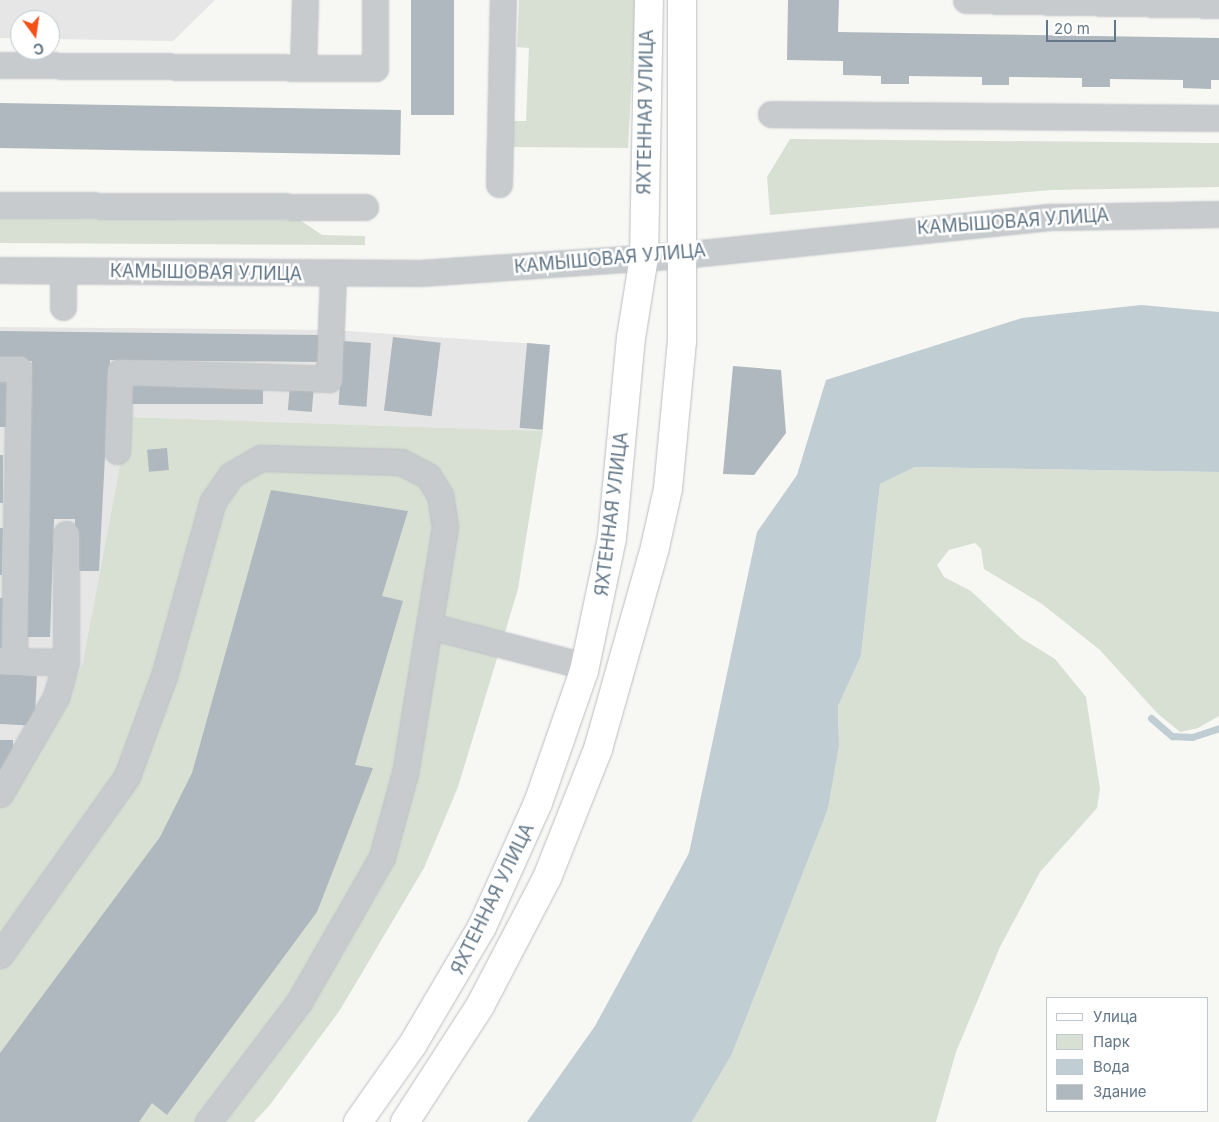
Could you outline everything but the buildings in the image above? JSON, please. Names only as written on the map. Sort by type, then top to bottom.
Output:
[{"type":"main road","name":"ЯХТЕННАЯ УЛИЦА","points":[[358,1122],[414,1044],[482,927],[538,803],[585,666],[612,538],[631,338],[644,257],[649,0]]},
{"type":"main road","name":"ЯХТЕННАЯ УЛИЦА","points":[[405,1122],[515,942],[551,869],[598,749],[641,603],[668,489],[682,342],[682,0]]},
{"type":"street","points":[[303,67],[305,0]]},
{"type":"street","points":[[0,65],[375,68],[374,0]]},
{"type":"street","points":[[499,184],[503,0]]},
{"type":"street","points":[[966,0],[1219,5]]},
{"type":"street","points":[[771,114],[1219,118]]},
{"type":"street","points":[[0,205],[365,207]]},
{"type":"street","name":"КАМЫШОВАЯ УЛИЦА","points":[[0,270],[332,274],[682,254],[1052,217],[1219,214]]},
{"type":"street","points":[[63,271],[63,307]]},
{"type":"street","points":[[118,451],[120,372],[329,379],[332,274]]},
{"type":"street","points":[[0,369],[19,369],[7,661],[66,662]]},
{"type":"street","points":[[0,955],[127,776],[164,676],[213,501],[231,475],[261,458],[401,462],[428,476],[440,495],[445,527],[405,774],[382,856],[299,1002],[208,1122]]},
{"type":"street","points":[[0,794],[56,697],[66,662],[66,534]]},
{"type":"street","points":[[430,626],[585,666]]},
{"type":"shaded area","points":[[0,0],[215,0],[173,41],[60,39],[60,10],[10,10],[10,38],[0,38]]},
{"type":"shaded area","points":[[0,327],[333,330],[550,345],[543,431],[129,417],[82,666],[0,808]]},
{"type":"green space","points":[[519,0],[636,0],[628,148],[511,147],[511,121],[526,121],[529,48],[517,47]]},
{"type":"green space","points":[[790,139],[1219,143],[1219,187],[1051,190],[770,215],[767,177]]},
{"type":"green space","points":[[0,218],[300,220],[322,235],[365,236],[365,245],[0,243]]},
{"type":"green space","points":[[129,417],[543,431],[518,589],[458,787],[424,868],[340,1010],[269,1106],[254,1122],[0,1122],[0,808],[82,666]]},
{"type":"green space","points":[[915,467],[1219,472],[1219,716],[1198,728],[1180,732],[1157,713],[1100,650],[1042,604],[984,569],[981,549],[975,543],[949,550],[937,565],[944,577],[971,591],[1021,638],[1055,659],[1086,697],[1100,789],[1097,808],[1040,872],[1000,947],[956,1052],[936,1122],[692,1122],[732,1054],[828,809],[839,746],[838,706],[861,656],[880,484]]},
{"type":"water","points":[[1141,305],[1219,312],[1219,472],[915,467],[880,484],[861,656],[838,706],[839,746],[828,809],[732,1054],[692,1122],[527,1122],[595,1026],[689,853],[757,532],[797,475],[826,380],[1022,318]]},
{"type":"waterway","points":[[1151,718],[1172,736],[1192,737],[1219,728]]}]
